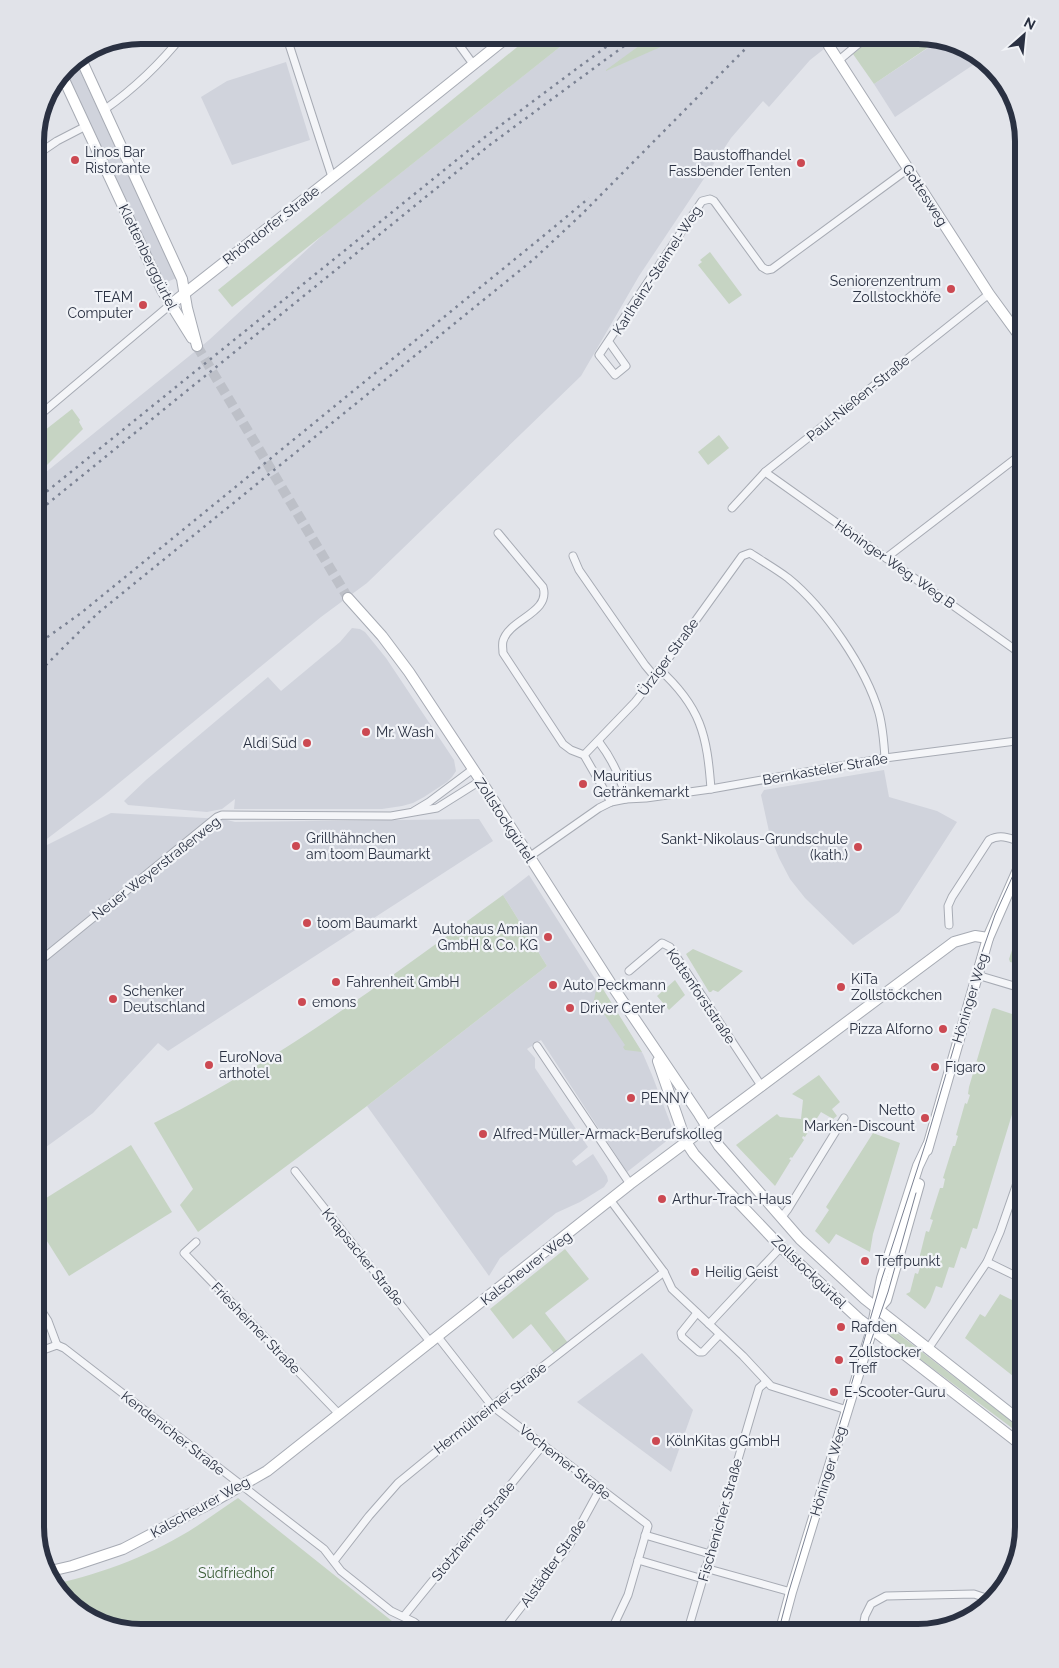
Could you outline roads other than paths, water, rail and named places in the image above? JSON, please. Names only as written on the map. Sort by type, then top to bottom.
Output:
[{"type":"street","points":[[104,110],[151,72],[175,44]]},
{"type":"street","points":[[289,44],[332,176]]},
{"type":"street","points":[[459,44],[474,64]]},
{"type":"street","name":"Rhöndorfer Straße","points":[[44,411],[170,305],[332,176],[354,161],[499,44]]},
{"type":"street","points":[[838,61],[858,44]]},
{"type":"street","name":"Gottesweg","points":[[829,46],[989,294],[1015,330]]},
{"type":"street","name":"Klettenberggürtel","points":[[65,81],[170,305],[197,346],[182,279],[83,63]]},
{"type":"street","points":[[44,150],[56,141],[86,126]]},
{"type":"street","name":"Karlheinz-Steimel-Weg","points":[[609,342],[702,201],[710,199],[714,202],[762,267],[767,270],[772,269],[908,168]]},
{"type":"street","name":"Paul-Nießen-Straße","points":[[732,508],[766,472],[989,294]]},
{"type":"street","points":[[886,558],[1015,459]]},
{"type":"street","name":"Höninger Weg, Weg B","points":[[766,472],[1015,650]]},
{"type":"street","points":[[498,534],[543,587],[545,594],[543,602],[508,632],[503,640],[503,653],[563,744],[571,750],[584,755],[611,802]]},
{"type":"street","name":"Ürziger Straße","points":[[584,755],[635,702],[742,556],[750,553],[788,578],[810,599],[847,647],[866,681],[878,712],[884,738],[885,758]]},
{"type":"street","points":[[573,556],[579,570],[655,677]]},
{"type":"street","name":"Zollstockgürtel","points":[[348,598],[382,636],[409,672],[653,1048],[719,1146],[781,1218],[822,1260],[877,1310],[1015,1416]]},
{"type":"street","points":[[659,669],[684,694],[695,715],[704,736],[708,752],[711,789]]},
{"type":"street","name":"Bernkasteler Straße","points":[[529,856],[599,808],[611,802],[711,789],[885,758],[1015,741]]},
{"type":"street","points":[[598,742],[606,752],[621,780],[626,799]]},
{"type":"street","name":"Neuer Weyerstraßerweg","points":[[411,813],[430,802],[473,769]]},
{"type":"street","name":"Neuer Weyerstraßerweg","points":[[44,958],[217,818],[227,814],[391,816],[437,808],[480,781]]},
{"type":"street","points":[[949,925],[948,906],[952,897],[989,840],[995,836],[1003,836],[1015,840]]},
{"type":"street","name":"Höninger Weg","points":[[782,1624],[877,1310],[886,1300],[904,1241],[928,1145],[988,938],[1015,876]]},
{"type":"street","name":"Kalscheurer Weg","points":[[54,1570],[123,1549],[267,1471],[630,1184],[954,942],[975,936],[988,938]]},
{"type":"street","name":"Kottenforststraße","points":[[629,971],[662,943],[670,947],[762,1087]]},
{"type":"street","points":[[977,975],[1015,986]]},
{"type":"street","points":[[537,1046],[630,1184]]},
{"type":"street","name":"Zollstockgürtel","points":[[653,1048],[686,1142],[694,1154],[724,1187],[781,1247],[872,1330],[1015,1441]]},
{"type":"street","points":[[781,1218],[844,1118]]},
{"type":"street","name":"Knapsacker Straße","points":[[294,1171],[434,1340]]},
{"type":"street","points":[[928,1349],[987,1262],[1015,1189]]},
{"type":"street","points":[[611,1200],[664,1272],[672,1289],[743,1356],[766,1382],[775,1389],[847,1410]]},
{"type":"street","name":"Friesheimer Straße","points":[[196,1242],[184,1253],[339,1414]]},
{"type":"street","points":[[709,1324],[781,1247]]},
{"type":"street","points":[[987,1262],[1015,1276]]},
{"type":"street","name":"Hermülheimer Straße","points":[[334,1561],[398,1483],[492,1406],[664,1272]]},
{"type":"street","points":[[697,1313],[681,1333],[682,1337],[699,1352],[703,1352],[720,1335]]},
{"type":"street","points":[[44,1315],[57,1346],[44,1351]]},
{"type":"street","name":"Vochemer Straße","points":[[434,1340],[492,1406],[647,1524],[646,1534]]},
{"type":"street","name":"Kendenicher Straße","points":[[57,1346],[64,1348],[324,1549],[341,1571],[391,1611],[417,1624]]},
{"type":"street","name":"Fischenicher Straße","points":[[690,1624],[759,1388],[766,1382]]},
{"type":"street","name":"Stotzheimer Straße","points":[[404,1616],[543,1445]]},
{"type":"street","name":"Alstädter Straße","points":[[508,1624],[570,1544],[600,1489]]},
{"type":"street","points":[[614,1624],[628,1595],[646,1534],[710,1554]]},
{"type":"street","points":[[638,1560],[703,1578]]},
{"type":"street","points":[[705,1568],[791,1592]]},
{"type":"street","points":[[864,1624],[871,1604],[886,1596],[974,1594],[984,1598]]},
{"type":"tunnel","points":[[197,346],[348,598]]},
{"type":"tram line","points":[[780,1624],[882,1278],[926,1142],[981,955],[995,915],[1015,871]]},
{"type":"tram line","points":[[870,1344],[888,1292],[916,1193]]},
{"type":"railway","points":[[44,494],[485,137],[610,44]]},
{"type":"railway","points":[[44,507],[491,144],[627,44]]},
{"type":"railway","points":[[44,667],[98,613],[534,259],[582,214],[750,44]]},
{"type":"railway","points":[[44,640],[81,613],[589,198]]},
{"type":"place","name":"Linos Bar Ristorante","points":[[75,160]]},
{"type":"place","name":"Baustoffhandel Fassbender Tenten","points":[[801,163]]},
{"type":"place","name":"Seniorenzentrum Zollstockhöfe","points":[[951,289]]},
{"type":"place","name":"TEAM Computer","points":[[143,305]]},
{"type":"place","name":"Mr. Wash","points":[[366,732]]},
{"type":"place","name":"Aldi Süd","points":[[307,743]]},
{"type":"place","name":"Mauritius Getränkemarkt","points":[[583,784]]},
{"type":"place","name":"Grillhähnchen am toom Baumarkt","points":[[296,846]]},
{"type":"place","name":"Sankt-Nikolaus-Grundschule (kath.)","points":[[858,847]]},
{"type":"place","name":"toom Baumarkt","points":[[307,923]]},
{"type":"place","name":"Autohaus Amian GmbH & Co. KG","points":[[548,937]]},
{"type":"place","name":"Fahrenheit GmbH","points":[[336,982]]},
{"type":"place","name":"Auto Peckmann","points":[[553,985]]},
{"type":"place","name":"KiTa Zollstöckchen","points":[[841,987]]},
{"type":"place","name":"Schenker Deutschland","points":[[113,999]]},
{"type":"place","name":"emons","points":[[302,1002]]},
{"type":"place","name":"Driver Center","points":[[570,1008]]},
{"type":"place","name":"Pizza Alforno","points":[[943,1029]]},
{"type":"place","name":"EuroNova arthotel","points":[[209,1065]]},
{"type":"place","name":"Figaro","points":[[935,1067]]},
{"type":"place","name":"PENNY","points":[[631,1098]]},
{"type":"place","name":"Netto Marken-Discount","points":[[925,1118]]},
{"type":"place","name":"Alfred-Müller-Armack-Berufskolleg","points":[[483,1134]]},
{"type":"place","name":"Arthur-Trach-Haus","points":[[662,1199]]},
{"type":"place","name":"Treffpunkt","points":[[865,1261]]},
{"type":"place","name":"Heilig Geist","points":[[695,1272]]},
{"type":"place","name":"Rafden","points":[[841,1327]]},
{"type":"place","name":"Zollstocker Treff","points":[[839,1360]]},
{"type":"place","name":"E-Scooter-Guru","points":[[834,1392]]},
{"type":"place","name":"KölnKitas gGmbH","points":[[656,1441]]},
{"type":"park label","name":"Südfriedhof","points":[[236,1573]]}]
